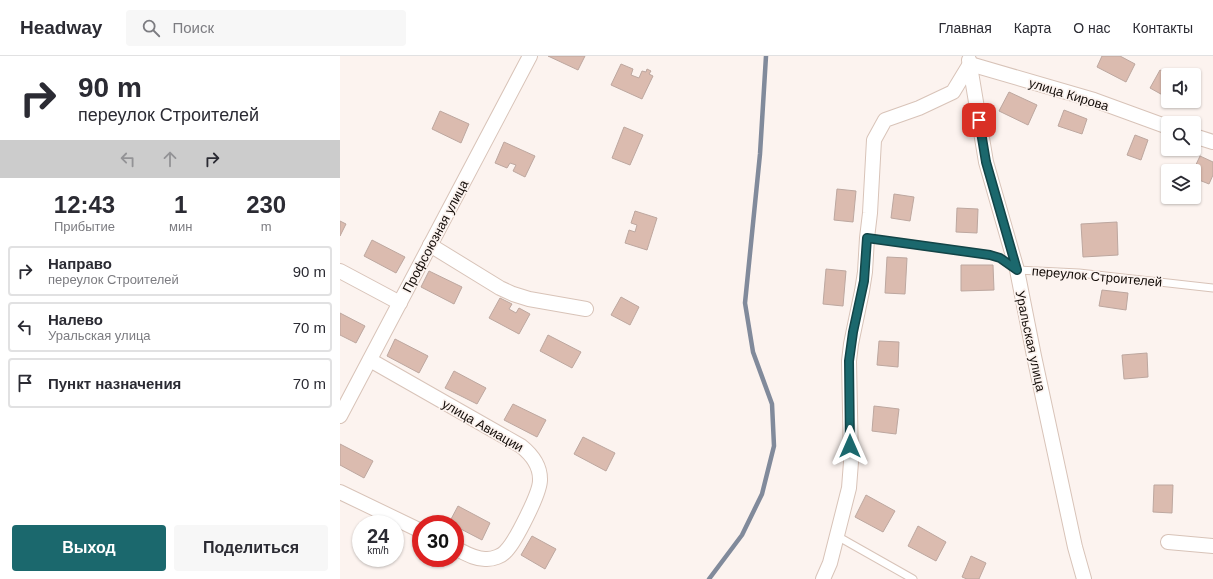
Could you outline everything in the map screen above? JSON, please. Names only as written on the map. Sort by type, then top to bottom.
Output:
[{"type":"street","name":"Профсоюзная улица","points":[[340,416],[530,56]]},
{"type":"street","points":[[823,579],[830,563],[849,488],[849,361],[855,320],[862,291],[870,213],[874,140],[885,120],[919,108],[953,92],[969,60]]},
{"type":"street","name":"улица Кирова","points":[[969,60],[1094,100],[1161,124]]},
{"type":"street","name":"Уральская улица","points":[[969,60],[986,162],[1017,270],[1050,433],[1075,547],[1084,579]]},
{"type":"street","points":[[1201,138],[1213,142]]},
{"type":"street","points":[[430,245],[500,288],[513,294],[529,299],[586,309]]},
{"type":"street","points":[[340,271],[400,303]]},
{"type":"street","name":"улица Авиации","points":[[370,360],[521,446],[531,455],[538,470],[540,479],[539,489],[524,523],[506,552],[496,557],[480,559],[464,552]]},
{"type":"street","points":[[340,492],[412,527]]},
{"type":"street","points":[[1168,542],[1213,546]]},
{"type":"lane","name":"переулок Строителей","points":[[867,238],[990,255],[1000,258],[1017,270],[1079,273],[1213,288]]},
{"type":"lane","points":[[837,536],[913,579]]},
{"type":"building","points":[[548,56],[585,56],[578,70]]},
{"type":"building","points":[[1102,56],[1120,56],[1135,64],[1126,82],[1097,67]]},
{"type":"building","points":[[621,64],[633,69],[631,75],[639,78],[642,71],[646,72],[647,69],[651,71],[649,74],[653,76],[642,99],[611,85]]},
{"type":"building","points":[[1160,70],[1161,70],[1161,94],[1150,88]]},
{"type":"building","points":[[1009,92],[1037,105],[1028,125],[999,111]]},
{"type":"building","points":[[1064,110],[1087,119],[1082,134],[1058,126]]},
{"type":"building","points":[[440,111],[469,124],[461,143],[432,129]]},
{"type":"building","points":[[624,127],[643,135],[630,165],[612,158]]},
{"type":"building","points":[[1135,135],[1148,140],[1141,160],[1127,155]]},
{"type":"building","points":[[504,142],[535,156],[525,177],[513,171],[516,165],[510,163],[507,168],[495,163]]},
{"type":"building","points":[[1200,156],[1213,162],[1213,175],[1209,184],[1201,181],[1201,164],[1196,164]]},
{"type":"building","points":[[837,189],[856,191],[853,222],[834,220]]},
{"type":"building","points":[[894,194],[914,197],[910,221],[891,218]]},
{"type":"building","points":[[957,208],[978,209],[977,233],[956,232]]},
{"type":"building","points":[[635,211],[657,218],[647,250],[625,243],[629,230],[635,232],[637,225],[631,223]]},
{"type":"building","points":[[340,221],[346,224],[340,236]]},
{"type":"building","points":[[1117,222],[1118,255],[1083,257],[1081,224]]},
{"type":"building","points":[[372,240],[405,257],[396,273],[364,256]]},
{"type":"building","points":[[887,257],[907,258],[905,294],[885,293]]},
{"type":"building","points":[[961,265],[993,265],[994,290],[961,291]]},
{"type":"building","points":[[826,269],[846,271],[843,306],[823,304]]},
{"type":"building","points":[[429,271],[462,287],[454,304],[421,287]]},
{"type":"building","points":[[1102,290],[1128,293],[1126,310],[1099,306]]},
{"type":"building","points":[[621,297],[639,307],[630,325],[611,315]]},
{"type":"building","points":[[500,298],[512,304],[509,309],[516,313],[519,308],[530,314],[519,334],[489,318]]},
{"type":"building","points":[[340,313],[365,326],[356,343],[340,335]]},
{"type":"building","points":[[548,335],[581,352],[572,368],[540,351]]},
{"type":"building","points":[[395,339],[428,356],[419,373],[387,356]]},
{"type":"building","points":[[879,341],[899,342],[898,367],[877,365]]},
{"type":"building","points":[[1147,353],[1148,377],[1124,379],[1122,355]]},
{"type":"building","points":[[454,371],[486,388],[477,404],[445,388]]},
{"type":"building","points":[[513,404],[546,420],[537,437],[504,420]]},
{"type":"building","points":[[874,406],[899,409],[896,434],[872,431]]},
{"type":"building","points":[[583,437],[615,453],[606,471],[574,454]]},
{"type":"building","points":[[340,444],[373,461],[364,478],[340,465]]},
{"type":"building","points":[[1154,485],[1173,485],[1172,513],[1153,512]]},
{"type":"building","points":[[866,495],[895,511],[883,532],[855,517]]},
{"type":"building","points":[[458,506],[490,523],[482,540],[464,531],[464,515],[453,515]]},
{"type":"building","points":[[918,526],[946,542],[936,561],[908,546]]},
{"type":"building","points":[[532,536],[556,549],[545,569],[521,555]]},
{"type":"building","points":[[971,556],[986,563],[979,579],[967,579],[962,577]]},
{"type":"waterway","points":[[709,579],[742,535],[762,494],[774,446],[772,404],[753,352],[745,303],[760,154],[766,56]]},
{"type":"route","points":[[850,446],[849,361],[855,320],[864,281],[867,238],[990,255],[1000,258],[1017,270],[986,162],[979,120]]}]
